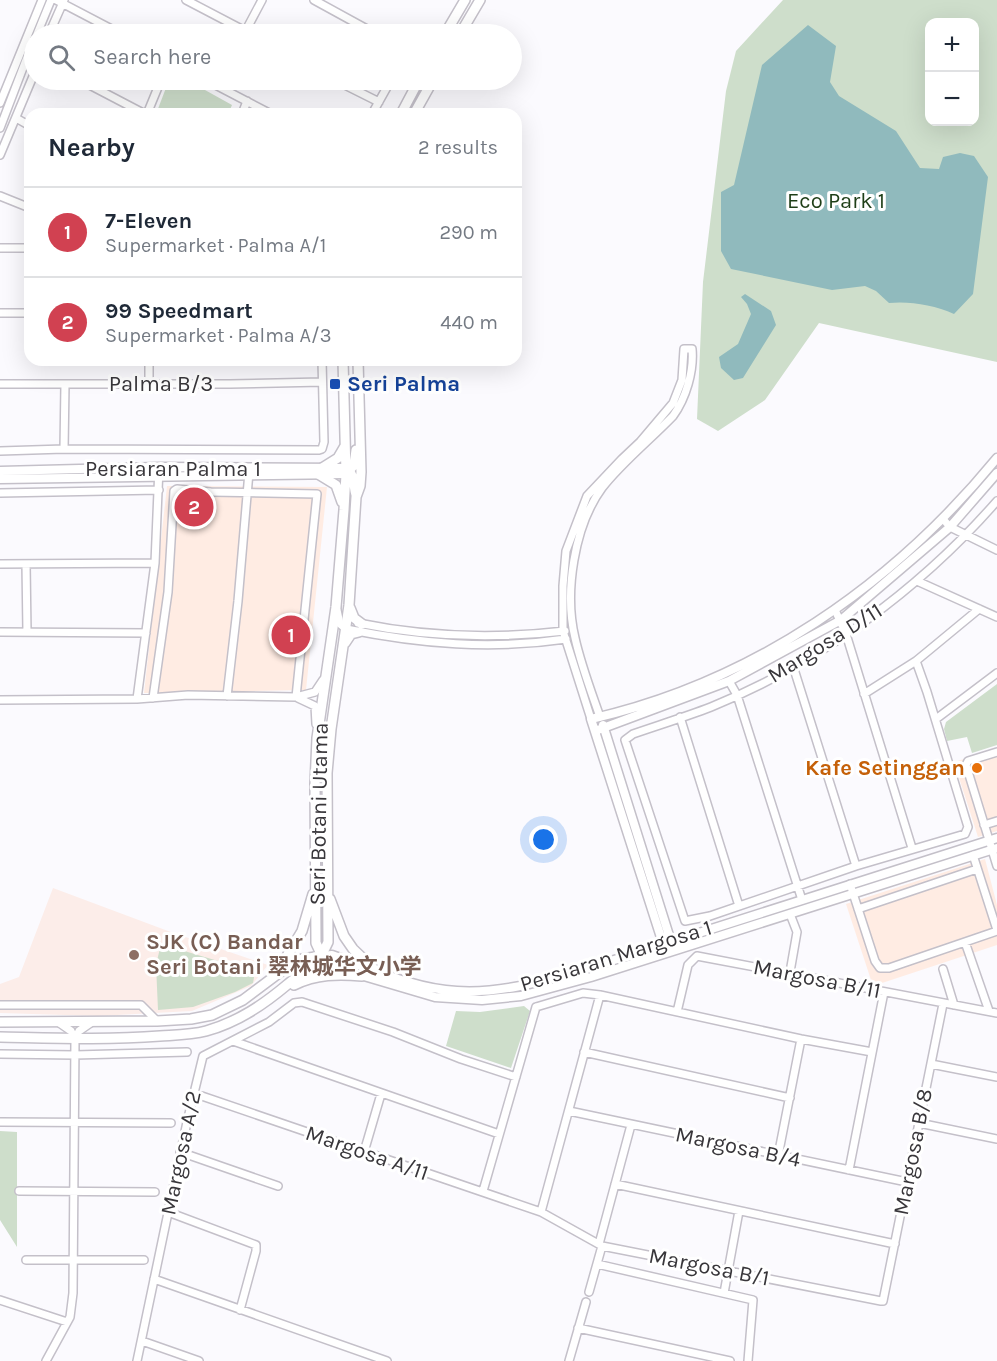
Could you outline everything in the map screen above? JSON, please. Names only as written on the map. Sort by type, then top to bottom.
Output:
[{"type":"main road","points":[[451,24],[465,0]]},
{"type":"main road","points":[[466,24],[480,0]]},
{"type":"main road","points":[[404,108],[414,90]]},
{"type":"main road","points":[[417,108],[427,90]]},
{"type":"main road","name":"Seri Botani Utama","points":[[322,956],[316,942],[315,784],[317,738],[336,607],[347,471],[343,366]]},
{"type":"main road","name":"Seri Botani Utama","points":[[322,956],[328,942],[327,773],[349,605],[356,497],[360,486],[362,443],[358,366]]},
{"type":"main road","points":[[356,497],[354,477],[347,471],[355,461],[357,447],[362,443]]},
{"type":"main road","points":[[344,510],[336,485],[320,471],[338,458],[346,444]]},
{"type":"main road","points":[[344,643],[360,628],[349,605]]},
{"type":"main road","points":[[275,976],[302,931],[316,882]]},
{"type":"main road","points":[[328,894],[344,936],[352,949],[375,970]]},
{"type":"main road","points":[[0,1022],[190,1019],[212,1015],[243,1000],[302,958],[322,956]]},
{"type":"main road","points":[[0,1037],[141,1038],[203,1032],[249,1013],[309,970],[322,956]]},
{"type":"main road","points":[[273,996],[297,983],[316,977],[335,974],[362,976]]},
{"type":"street","points":[[32,24],[42,0]]},
{"type":"street","points":[[41,24],[51,0]]},
{"type":"street","points":[[186,0],[229,24]]},
{"type":"street","points":[[251,24],[262,0]]},
{"type":"street","points":[[314,0],[358,24]]},
{"type":"street","points":[[53,24],[61,1],[103,24]]},
{"type":"street","points":[[0,104],[24,45]]},
{"type":"street","points":[[0,128],[24,65]]},
{"type":"street","points":[[0,155],[27,90]]},
{"type":"street","points":[[99,90],[134,108]]},
{"type":"street","points":[[149,108],[157,90]]},
{"type":"street","points":[[230,90],[260,108]]},
{"type":"street","points":[[355,90],[379,102]]},
{"type":"street","points":[[376,108],[386,90]]},
{"type":"street","points":[[244,108],[247,101]]},
{"type":"street","points":[[16,118],[24,123]]},
{"type":"street","points":[[0,196],[24,206]]},
{"type":"street","points":[[0,248],[24,248]]},
{"type":"street","points":[[0,313],[24,313]]},
{"type":"street","points":[[663,932],[604,728],[574,634],[571,586],[575,553],[584,513],[587,496],[667,412],[682,380],[684,349],[692,349],[688,381],[679,408],[617,471],[584,513],[566,551],[563,586],[564,640],[663,932],[670,941],[670,952]]},
{"type":"street","points":[[149,366],[149,384]]},
{"type":"street","points":[[0,451],[319,450],[324,442],[322,366]]},
{"type":"street","name":"Palma B/3","points":[[0,384],[322,382]]},
{"type":"street","points":[[64,449],[65,384]]},
{"type":"street","points":[[591,719],[637,707],[727,672],[806,629],[835,610],[901,559],[943,519],[997,458]]},
{"type":"street","name":"Persiaran Palma 1","points":[[0,471],[347,471]]},
{"type":"street","points":[[0,479],[159,472],[155,563],[137,699]]},
{"type":"street","points":[[226,696],[238,601],[249,472]]},
{"type":"street","points":[[595,731],[729,681],[841,620],[950,527],[997,472]]},
{"type":"street","points":[[153,698],[168,592],[174,495],[177,489],[316,494],[296,697]]},
{"type":"street","points":[[0,493],[159,490]]},
{"type":"street","points":[[587,496],[594,499]]},
{"type":"street","name":"Margosa D/11","points":[[740,906],[685,921],[625,740],[633,734],[737,695],[793,666],[846,634],[917,581],[966,535],[997,501]]},
{"type":"street","points":[[943,519],[950,527],[997,550]]},
{"type":"street","points":[[0,564],[155,563]]},
{"type":"street","points":[[26,564],[27,632]]},
{"type":"street","points":[[917,581],[997,617]]},
{"type":"street","points":[[336,607],[345,625]]},
{"type":"street","points":[[864,694],[916,661],[979,609]]},
{"type":"street","points":[[835,610],[846,634],[912,848]]},
{"type":"street","points":[[332,635],[345,625],[452,645],[536,643],[564,640],[574,634]]},
{"type":"street","points":[[360,628],[453,636],[536,635],[563,632],[574,634]]},
{"type":"street","points":[[0,632],[146,633]]},
{"type":"street","points":[[536,635],[536,643]]},
{"type":"street","points":[[452,645],[453,636]]},
{"type":"street","points":[[680,717],[740,906],[912,848],[965,834],[968,826],[916,661]]},
{"type":"street","points":[[793,666],[856,866]]},
{"type":"street","points":[[0,700],[306,696],[319,687],[327,667]]},
{"type":"street","points":[[936,719],[997,673]]},
{"type":"street","points":[[729,681],[737,695],[802,900]]},
{"type":"street","points":[[296,697],[315,706],[317,738]]},
{"type":"street","points":[[997,752],[966,763],[984,825],[994,844],[997,866]]},
{"type":"street","points":[[984,825],[997,820]]},
{"type":"street","name":"Persiaran Margosa 1","points":[[322,956],[330,966],[435,997],[458,1000],[504,998],[670,941],[802,900],[973,855],[994,844]]},
{"type":"street","name":"Persiaran Margosa 1","points":[[322,956],[332,955],[427,986],[456,991],[530,989],[591,977],[790,914],[851,888],[994,844]]},
{"type":"street","points":[[851,888],[875,961],[880,968],[889,968],[997,930],[973,855]]},
{"type":"street","points":[[858,909],[978,869]]},
{"type":"street","points":[[790,914],[796,932],[790,972]]},
{"type":"street","points":[[652,947],[663,932]]},
{"type":"street","points":[[965,942],[988,1011]]},
{"type":"street","name":"Margosa B/11","points":[[677,1012],[688,965],[697,956],[997,1013]]},
{"type":"street","points":[[943,969],[954,1005]]},
{"type":"street","points":[[483,1191],[536,1007],[530,989]]},
{"type":"street","points":[[849,1170],[884,992]]},
{"type":"street","points":[[536,1007],[583,993],[600,994],[801,1039],[872,1052]]},
{"type":"street","points":[[541,1212],[600,994]]},
{"type":"street","name":"Margosa A/2","points":[[137,1361],[180,1152],[203,1056],[208,1052],[269,1022],[294,1003],[302,1002],[516,1077]]},
{"type":"street","name":"Margosa B/8","points":[[884,1301],[943,1004]]},
{"type":"street","points":[[0,1005],[141,1005],[157,1020]]},
{"type":"street","points":[[58,1022],[71,1031],[75,1039]]},
{"type":"street","points":[[46,1361],[68,1320],[73,1293],[75,1039],[79,1031],[92,1022]]},
{"type":"street","points":[[778,1156],[801,1039]]},
{"type":"street","points":[[233,1041],[499,1134]]},
{"type":"street","points":[[0,1054],[75,1055],[187,1052]]},
{"type":"street","points":[[584,1052],[790,1098]]},
{"type":"street","points":[[931,1064],[997,1077]]},
{"type":"street","name":"Margosa A/11","points":[[194,1093],[541,1212]]},
{"type":"street","points":[[364,1152],[381,1094]]},
{"type":"street","name":"Margosa B/4","points":[[569,1111],[907,1182]]},
{"type":"street","points":[[0,1122],[171,1123]]},
{"type":"street","points":[[919,1123],[997,1139]]},
{"type":"street","points":[[589,1292],[631,1125]]},
{"type":"street","points":[[180,1152],[278,1186]]},
{"type":"street","points":[[615,1184],[895,1244]]},
{"type":"street","points":[[19,1191],[155,1192]]},
{"type":"street","points":[[724,1293],[739,1211]]},
{"type":"street","points":[[168,1212],[256,1245],[240,1310]]},
{"type":"street","name":"Margosa B/1","points":[[541,1212],[601,1245],[884,1301]]},
{"type":"street","points":[[26,1260],[144,1260]]},
{"type":"street","points":[[597,1264],[749,1298],[754,1303],[748,1361]]},
{"type":"street","points":[[154,1279],[387,1361]]},
{"type":"street","points":[[0,1300],[68,1320]]},
{"type":"street","points":[[569,1361],[586,1302]]},
{"type":"street","points":[[578,1328],[730,1361]]},
{"type":"street","points":[[142,1341],[199,1361]]},
{"type":"shaded area","points":[[167,486],[327,487],[306,690],[144,693]]},
{"type":"shaded area","points":[[997,749],[997,831],[978,837],[954,762]]},
{"type":"shaded area","points":[[985,859],[997,905],[997,945],[873,986],[846,904]]},
{"type":"shaded area","name":"SJK (C) Bandar Seri Botani 翠林城华文小学","points":[[53,888],[268,965],[251,986],[192,1011],[98,1016],[0,1013],[0,984],[19,977]]},
{"type":"green space","name":"Eco Park 1","points":[[783,0],[997,0],[997,362],[819,323],[765,400],[718,431],[697,419],[703,282],[726,91],[736,51]]},
{"type":"green space","points":[[165,90],[205,90],[232,105],[231,108],[158,108]]},
{"type":"green space","points":[[997,684],[997,745],[972,753],[967,737],[947,741],[944,729],[946,722]]},
{"type":"green space","points":[[161,944],[255,972],[253,983],[193,1007],[158,1010],[156,965]]},
{"type":"green space","points":[[524,1006],[530,1011],[511,1068],[446,1046],[456,1011],[480,1012]]},
{"type":"green space","points":[[0,1131],[17,1132],[17,1247],[0,1220]]},
{"type":"water","points":[[808,25],[836,46],[830,82],[839,96],[896,131],[920,168],[939,169],[943,157],[960,153],[974,156],[988,177],[973,294],[954,314],[922,304],[889,303],[876,291],[865,286],[832,290],[731,269],[721,251],[721,192],[734,185],[762,65]]},
{"type":"water","points":[[745,294],[771,311],[776,325],[743,378],[734,380],[721,368],[719,357],[738,344],[751,314],[741,297]]},
{"type":"place","name":"Seri Palma","points":[[335,384]]},
{"type":"place","name":"99 Speedmart","points":[[194,507]]},
{"type":"place","name":"7-Eleven","points":[[291,635]]},
{"type":"place","name":"Kafe Setinggan","points":[[977,768]]},
{"type":"place","name":"SJK (C) Bandar Seri Botani 翠林城华文小学","points":[[134,955]]}]
